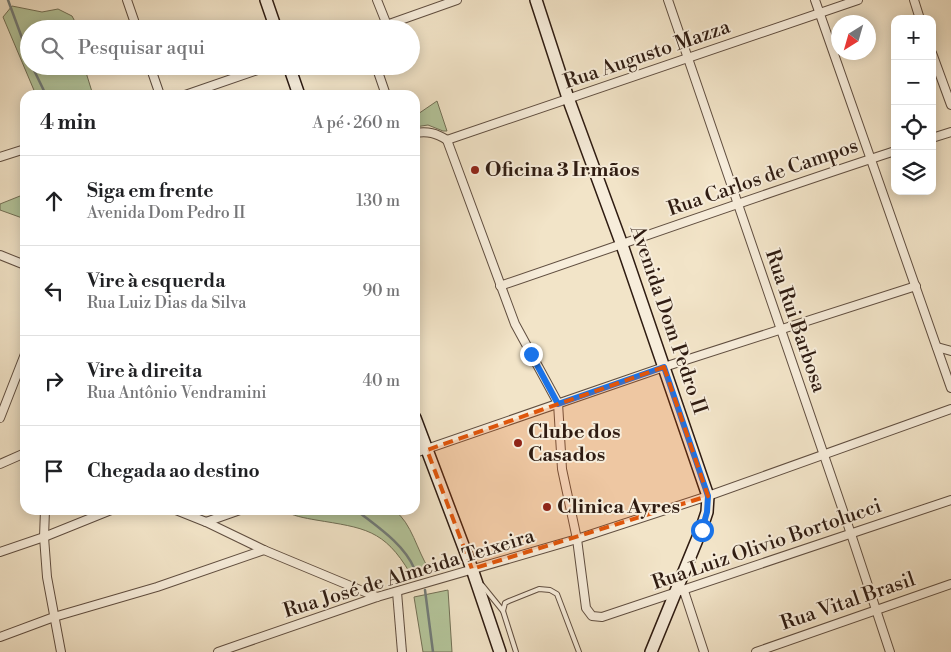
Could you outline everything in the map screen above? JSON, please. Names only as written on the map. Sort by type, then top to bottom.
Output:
[{"type":"main road","points":[[266,0],[273,20]]},
{"type":"main road","name":"Avenida Dom Pedro II","points":[[536,0],[568,98],[622,245],[708,496],[707,512],[702,530],[679,592],[651,652]]},
{"type":"main road","points":[[292,75],[297,90]]},
{"type":"main road","points":[[420,431],[473,572],[500,652]]},
{"type":"street","points":[[127,0],[134,20]]},
{"type":"street","points":[[377,0],[385,20]]},
{"type":"street","points":[[401,20],[457,0]]},
{"type":"street","name":"Rua Rui Barbosa","points":[[668,0],[890,652]]},
{"type":"street","points":[[815,0],[951,388]]},
{"type":"street","name":"Rua Augusto Mazza","points":[[447,140],[858,0]]},
{"type":"street","points":[[914,0],[919,15]]},
{"type":"street","points":[[935,60],[951,105]]},
{"type":"street","points":[[153,75],[158,90]]},
{"type":"street","points":[[199,90],[243,75]]},
{"type":"street","points":[[379,75],[384,90]]},
{"type":"street","points":[[936,137],[951,132]]},
{"type":"street","points":[[420,133],[436,134],[447,140],[515,324],[558,404],[562,469],[577,540]]},
{"type":"street","points":[[0,157],[20,151]]},
{"type":"street","name":"Rua Carlos de Campos","points":[[500,286],[891,151]]},
{"type":"street","points":[[0,255],[20,263]]},
{"type":"street","points":[[420,452],[664,367],[916,286]]},
{"type":"street","points":[[937,347],[951,351]]},
{"type":"street","points":[[0,418],[20,367]]},
{"type":"street","name":"Rua José de Almeida Teixeira","points":[[218,652],[377,597],[473,572],[577,540],[708,496],[951,409]]},
{"type":"street","points":[[0,464],[20,455]]},
{"type":"street","name":"Rua Luiz Olivio Bortolucci","points":[[577,540],[586,608],[592,616],[602,617],[951,500]]},
{"type":"street","points":[[45,515],[44,537],[47,577],[60,652]]},
{"type":"street","points":[[0,552],[99,515]]},
{"type":"street","points":[[188,515],[264,550],[377,597]]},
{"type":"street","points":[[206,522],[226,515]]},
{"type":"street","points":[[0,637],[54,617],[157,587],[264,550]]},
{"type":"street","name":"Rua Vital Brasil","points":[[756,652],[951,584]]},
{"type":"street","points":[[397,592],[402,652]]},
{"type":"street","points":[[679,592],[704,652]]},
{"type":"lane","points":[[473,572],[503,611],[516,652]]},
{"type":"lane","points":[[503,611],[505,604],[509,601],[539,589],[554,591],[557,594],[579,652]]},
{"type":"highlighted area","points":[[664,367],[708,496],[472,569],[427,450]]},
{"type":"green space","points":[[12,6],[42,12],[58,9],[72,16],[74,20],[20,20],[20,57],[3,17]]},
{"type":"green space","points":[[28,75],[87,75],[91,90],[34,90]]},
{"type":"green space","points":[[437,101],[447,131],[428,125],[420,126],[420,113]]},
{"type":"green space","points":[[20,196],[20,217],[0,210],[0,204]]},
{"type":"green space","points":[[294,515],[399,515],[410,530],[429,569],[421,574],[410,573],[391,547],[371,533],[347,525]]},
{"type":"green space","points":[[448,590],[452,652],[423,652],[414,597]]},
{"type":"waterway","points":[[8,0],[20,33]]},
{"type":"waterway","points":[[36,75],[44,90]]},
{"type":"waterway","points":[[362,515],[396,543],[414,568]]},
{"type":"waterway","points":[[425,590],[433,652]]},
{"type":"place","name":"Oficina 3 Irmãos","points":[[475,170]]},
{"type":"place","name":"Clube dos Casados","points":[[518,443]]},
{"type":"place","name":"Clinica Ayres","points":[[547,507]]},
{"type":"route","points":[[531,354],[558,404],[664,367],[708,496],[707,512],[702,530]]}]
